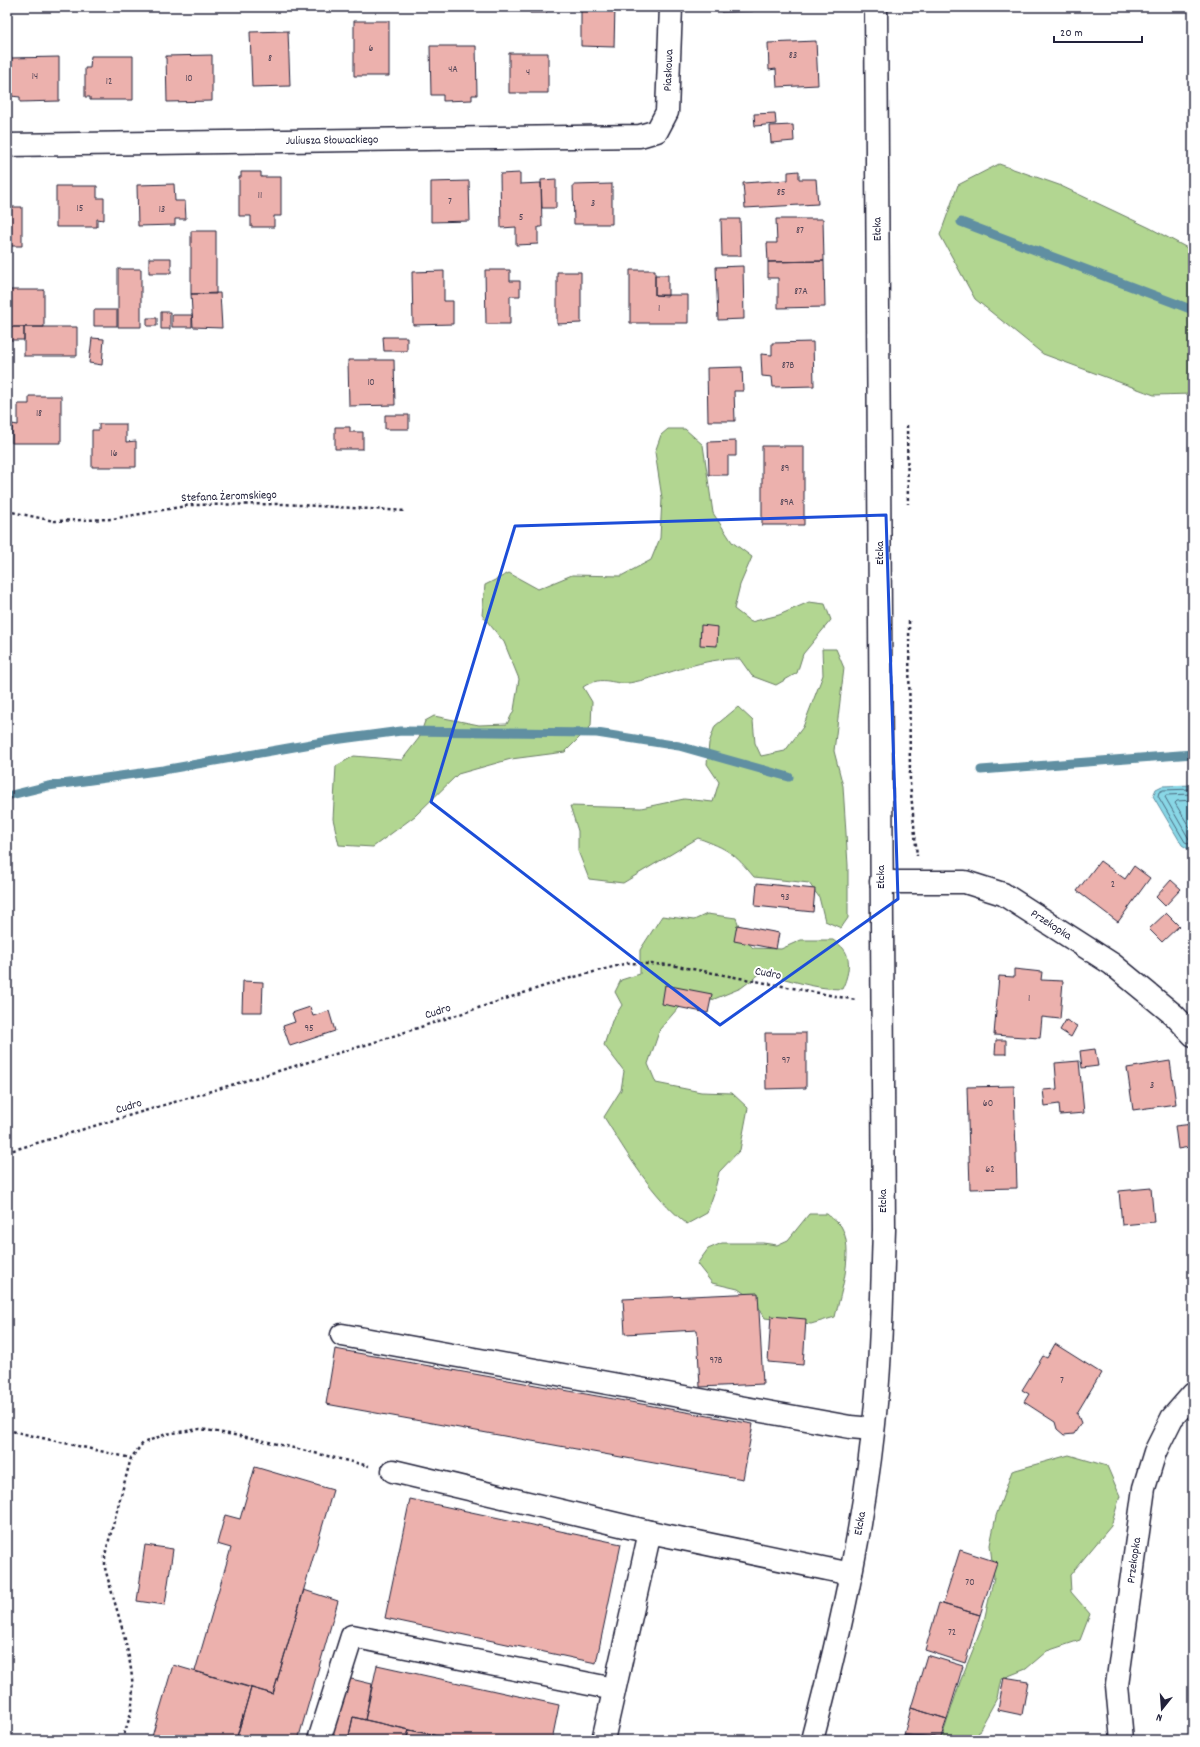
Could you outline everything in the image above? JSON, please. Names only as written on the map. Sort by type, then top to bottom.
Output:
[{"type":"main road","name":"Piaskowa","points":[[657,131],[667,112],[671,7]]},
{"type":"main road","name":"Ełcka","points":[[812,1740],[851,1574],[861,1524],[878,1392],[884,1230],[876,7]]},
{"type":"main road","name":"Juliusza Słowackiego","points":[[7,145],[609,138],[640,136],[657,131]]},
{"type":"main road","name":"Przekopka","points":[[881,882],[965,882],[1003,894],[1112,964],[1174,1015],[1193,1035]]},
{"type":"main road","points":[[342,1334],[842,1425],[873,1429]]},
{"type":"main road","name":"Przekopka","points":[[1122,1740],[1117,1685],[1144,1488],[1155,1452],[1172,1418],[1193,1394]]},
{"type":"main road","points":[[393,1471],[650,1532],[851,1574]]},
{"type":"main road","points":[[602,1740],[650,1532]]},
{"type":"main road","points":[[319,1740],[352,1636],[614,1689]]},
{"type":"path","points":[[907,424],[908,509]]},
{"type":"path","name":"Stefana Żeromskiego","points":[[7,511],[54,521],[112,519],[191,505],[283,504],[406,511]]},
{"type":"path","points":[[908,616],[910,783],[920,882]]},
{"type":"path","name":"Cudro","points":[[7,1152],[372,1043],[563,980],[628,963],[671,965],[858,1000],[858,992]]},
{"type":"path","points":[[122,1740],[132,1705],[133,1685],[131,1665],[104,1568],[131,1458],[143,1443],[166,1434],[200,1429],[252,1438],[393,1471]]},
{"type":"path","points":[[7,1430],[131,1458]]},
{"type":"highlighted area","points":[[886,515],[898,899],[720,1025],[431,802],[515,526]]},
{"type":"green space","points":[[999,164],[1059,185],[1150,228],[1193,251],[1193,394],[1154,395],[1043,354],[975,299],[940,235],[958,185]]},
{"type":"green space","points":[[668,429],[685,429],[703,445],[713,513],[732,542],[752,557],[740,585],[734,609],[751,622],[779,615],[809,602],[825,604],[831,620],[803,654],[797,673],[776,685],[752,676],[740,659],[726,659],[699,664],[634,682],[620,683],[597,681],[591,683],[583,687],[592,702],[591,726],[565,752],[511,759],[458,774],[415,816],[373,847],[339,845],[333,819],[336,766],[354,756],[402,760],[419,738],[425,721],[434,716],[479,725],[507,724],[514,710],[519,679],[504,642],[482,615],[485,585],[509,573],[538,589],[572,575],[621,576],[651,560],[660,538],[662,498],[655,452],[661,435]]},
{"type":"green space","points":[[822,649],[836,649],[844,668],[834,751],[843,786],[848,865],[848,918],[841,928],[825,921],[819,897],[809,883],[754,877],[741,862],[730,853],[717,845],[698,838],[623,883],[589,879],[578,851],[578,831],[570,806],[641,808],[684,799],[713,802],[719,782],[707,764],[709,743],[715,726],[738,707],[753,721],[755,743],[761,756],[785,751],[803,727],[823,675]]},
{"type":"green space","points":[[707,914],[736,918],[743,937],[753,948],[781,949],[801,940],[833,940],[845,951],[848,965],[846,980],[842,989],[811,986],[761,973],[741,988],[707,1002],[678,1008],[660,1029],[648,1064],[656,1083],[701,1092],[732,1093],[748,1108],[740,1150],[719,1172],[707,1213],[687,1224],[674,1213],[651,1187],[631,1160],[604,1117],[621,1090],[624,1071],[604,1045],[612,1021],[622,1005],[615,992],[621,980],[640,974],[640,950],[662,916],[694,920]]},
{"type":"green space","points":[[809,1214],[827,1214],[841,1226],[845,1236],[847,1247],[846,1271],[835,1317],[811,1324],[765,1318],[755,1301],[738,1289],[712,1283],[697,1264],[708,1249],[722,1243],[763,1243],[777,1245],[788,1240]]},
{"type":"green space","points":[[1069,1455],[1107,1466],[1120,1496],[1111,1526],[1070,1575],[1071,1592],[1090,1614],[1080,1640],[1047,1651],[1026,1669],[1001,1679],[997,1698],[981,1727],[976,1740],[941,1740],[960,1682],[983,1625],[994,1577],[990,1545],[996,1516],[1012,1471]]},
{"type":"water","points":[[1193,785],[1193,848],[1188,849],[1182,845],[1153,796],[1156,789],[1162,786]]},
{"type":"building","points":[[530,7],[547,7],[546,13],[530,13]]},
{"type":"building","points":[[581,7],[615,7],[614,47],[581,46]]},
{"type":"building","points":[[721,7],[753,7],[753,11],[721,12]]},
{"type":"building","points":[[354,21],[389,21],[389,76],[354,76]]},
{"type":"building","points":[[288,31],[290,86],[252,87],[250,32]]},
{"type":"building","points":[[816,41],[818,85],[777,87],[776,69],[769,70],[768,43]]},
{"type":"building","points":[[430,46],[476,46],[477,95],[472,95],[472,100],[443,101],[443,95],[431,95]]},
{"type":"building","points":[[509,53],[548,53],[548,93],[509,93]]},
{"type":"building","points":[[212,55],[212,101],[167,102],[166,56]]},
{"type":"building","points":[[91,56],[133,56],[133,100],[90,100],[90,97],[85,97],[85,68],[90,68]]},
{"type":"building","points":[[59,57],[59,101],[20,102],[20,97],[11,96],[10,58]]},
{"type":"building","points":[[775,113],[776,124],[755,126],[754,114]]},
{"type":"building","points":[[793,125],[794,141],[771,143],[770,126]]},
{"type":"building","points":[[799,171],[799,179],[816,179],[818,204],[745,208],[743,183],[788,180],[788,172]]},
{"type":"building","points":[[241,172],[261,172],[261,177],[281,177],[281,216],[274,216],[274,227],[251,227],[251,216],[239,216],[239,177],[241,177]]},
{"type":"building","points":[[520,173],[520,184],[541,183],[542,227],[538,227],[538,244],[516,245],[516,227],[501,228],[500,174]]},
{"type":"building","points":[[556,179],[556,208],[542,208],[541,180]]},
{"type":"building","points":[[469,181],[470,221],[431,222],[431,182]]},
{"type":"building","points":[[174,184],[175,201],[185,201],[186,219],[175,219],[175,225],[138,226],[137,185]]},
{"type":"building","points":[[612,184],[612,224],[574,224],[573,185]]},
{"type":"building","points":[[56,186],[97,186],[97,198],[104,198],[104,220],[97,219],[97,227],[56,227]]},
{"type":"building","points":[[7,207],[22,207],[22,246],[7,246]]},
{"type":"building","points":[[721,219],[740,219],[741,256],[722,256]]},
{"type":"building","points":[[776,219],[823,219],[824,261],[768,262],[767,243],[777,243]]},
{"type":"building","points":[[191,231],[216,231],[216,294],[191,294]]},
{"type":"building","points":[[149,258],[171,258],[171,273],[149,273]]},
{"type":"building","points":[[824,261],[825,307],[778,308],[778,278],[768,278],[768,262]]},
{"type":"building","points":[[743,266],[744,319],[718,320],[716,267]]},
{"type":"building","points":[[118,269],[141,269],[141,327],[118,327]]},
{"type":"building","points":[[485,270],[510,270],[510,281],[520,281],[520,296],[510,296],[510,324],[486,324]]},
{"type":"building","points":[[630,270],[655,270],[655,295],[688,295],[688,323],[630,323]]},
{"type":"building","points":[[444,271],[444,301],[453,301],[453,324],[413,325],[412,272]]},
{"type":"building","points":[[557,272],[581,272],[581,323],[557,324]]},
{"type":"building","points":[[655,275],[668,275],[668,296],[655,295]]},
{"type":"building","points":[[7,290],[44,290],[44,327],[7,327]]},
{"type":"building","points":[[220,293],[222,328],[193,327],[191,294]]},
{"type":"building","points":[[94,310],[117,310],[117,326],[94,326]]},
{"type":"building","points":[[161,312],[170,312],[170,329],[161,329]]},
{"type":"building","points":[[172,315],[192,315],[192,327],[172,327]]},
{"type":"building","points":[[147,318],[157,318],[157,326],[147,326]]},
{"type":"building","points":[[7,327],[24,327],[24,340],[7,340]]},
{"type":"building","points":[[24,327],[77,327],[77,356],[24,356]]},
{"type":"building","points":[[383,337],[407,337],[407,351],[384,351]]},
{"type":"building","points":[[92,338],[104,339],[102,365],[89,363]]},
{"type":"building","points":[[813,342],[814,386],[773,387],[772,377],[762,376],[761,354],[772,355],[772,343]]},
{"type":"building","points":[[348,360],[394,360],[395,405],[349,406]]},
{"type":"building","points":[[742,367],[743,391],[734,391],[735,421],[708,421],[707,368]]},
{"type":"building","points":[[29,396],[61,396],[61,443],[12,443],[12,424],[18,425],[18,404],[29,404]]},
{"type":"building","points":[[385,415],[409,415],[409,429],[385,429]]},
{"type":"building","points":[[99,424],[126,424],[126,442],[136,441],[136,467],[92,467],[92,430],[99,430]]},
{"type":"building","points":[[335,427],[350,427],[350,432],[363,432],[363,449],[335,449]]},
{"type":"building","points":[[736,441],[736,456],[728,456],[728,475],[709,475],[708,442]]},
{"type":"building","points":[[762,446],[804,446],[804,525],[762,525]]},
{"type":"building","points":[[701,625],[718,627],[717,646],[700,645]]},
{"type":"building","points":[[1100,861],[1125,879],[1134,866],[1150,878],[1118,922],[1077,891]]},
{"type":"building","points":[[1171,880],[1181,889],[1165,906],[1156,897]]},
{"type":"building","points":[[757,883],[815,889],[813,912],[755,906]]},
{"type":"building","points":[[1166,913],[1179,926],[1162,942],[1149,929]]},
{"type":"building","points":[[737,925],[779,933],[776,949],[734,941]]},
{"type":"building","points":[[1014,969],[1042,972],[1041,980],[1063,981],[1060,1019],[1042,1017],[1040,1038],[994,1035],[999,976],[1014,977]]},
{"type":"building","points":[[243,981],[263,982],[262,1012],[242,1012]]},
{"type":"building","points":[[665,985],[712,994],[708,1013],[662,1004]]},
{"type":"building","points":[[310,1007],[313,1016],[329,1011],[335,1031],[290,1046],[283,1026],[295,1022],[292,1013]]},
{"type":"building","points":[[1066,1020],[1077,1026],[1071,1037],[1060,1030]]},
{"type":"building","points":[[765,1033],[806,1033],[806,1088],[766,1089]]},
{"type":"building","points":[[996,1040],[1006,1040],[1006,1054],[995,1054]]},
{"type":"building","points":[[1095,1049],[1098,1066],[1082,1068],[1080,1051]]},
{"type":"building","points":[[1079,1061],[1084,1113],[1060,1115],[1059,1104],[1045,1106],[1043,1090],[1057,1089],[1055,1063]]},
{"type":"building","points":[[1170,1061],[1176,1104],[1133,1110],[1127,1068]]},
{"type":"building","points":[[1014,1086],[1017,1188],[970,1189],[967,1087]]},
{"type":"building","points":[[1193,1124],[1192,1169],[1189,1147],[1178,1149],[1175,1126]]},
{"type":"building","points":[[1151,1188],[1154,1222],[1122,1225],[1119,1191]]},
{"type":"building","points":[[758,1293],[763,1384],[700,1387],[697,1330],[625,1334],[623,1299]]},
{"type":"building","points":[[771,1316],[806,1319],[803,1365],[768,1362]]},
{"type":"building","points":[[1055,1344],[1101,1373],[1077,1413],[1081,1423],[1074,1434],[1064,1435],[1057,1429],[1055,1422],[1024,1402],[1029,1394],[1022,1390],[1043,1356],[1047,1358]]},
{"type":"building","points":[[335,1349],[753,1424],[743,1479],[326,1404]]},
{"type":"building","points":[[255,1467],[333,1490],[273,1694],[195,1671],[231,1548],[217,1544],[225,1515],[240,1519]]},
{"type":"building","points":[[410,1499],[621,1544],[596,1663],[385,1618]]},
{"type":"building","points":[[145,1545],[173,1549],[165,1605],[137,1601]]},
{"type":"building","points":[[960,1550],[997,1562],[980,1615],[943,1604]]},
{"type":"building","points":[[304,1590],[338,1601],[298,1740],[236,1740],[251,1688],[273,1694]]},
{"type":"building","points":[[939,1603],[980,1615],[965,1663],[925,1650]]},
{"type":"building","points":[[927,1655],[963,1666],[947,1719],[911,1708]]},
{"type":"building","points":[[173,1665],[251,1688],[236,1740],[151,1740]]},
{"type":"building","points":[[377,1665],[559,1705],[552,1740],[456,1740],[365,1720]]},
{"type":"building","points":[[1004,1677],[1028,1681],[1022,1715],[998,1710]]},
{"type":"building","points":[[347,1678],[372,1684],[365,1720],[353,1717],[348,1740],[331,1740]]},
{"type":"building","points":[[911,1708],[947,1719],[941,1737],[904,1735]]},
{"type":"building","points":[[353,1717],[409,1730],[406,1740],[348,1740]]},
{"type":"building","points":[[409,1730],[456,1740],[406,1740]]},
{"type":"building","points":[[904,1735],[934,1737],[934,1740],[904,1740]]},
{"type":"waterway","points":[[961,222],[1193,310]]},
{"type":"waterway","points":[[7,796],[48,786],[163,770],[334,740],[401,731],[597,733],[679,746],[789,777]]},
{"type":"waterway","points":[[981,770],[1193,754]]}]
